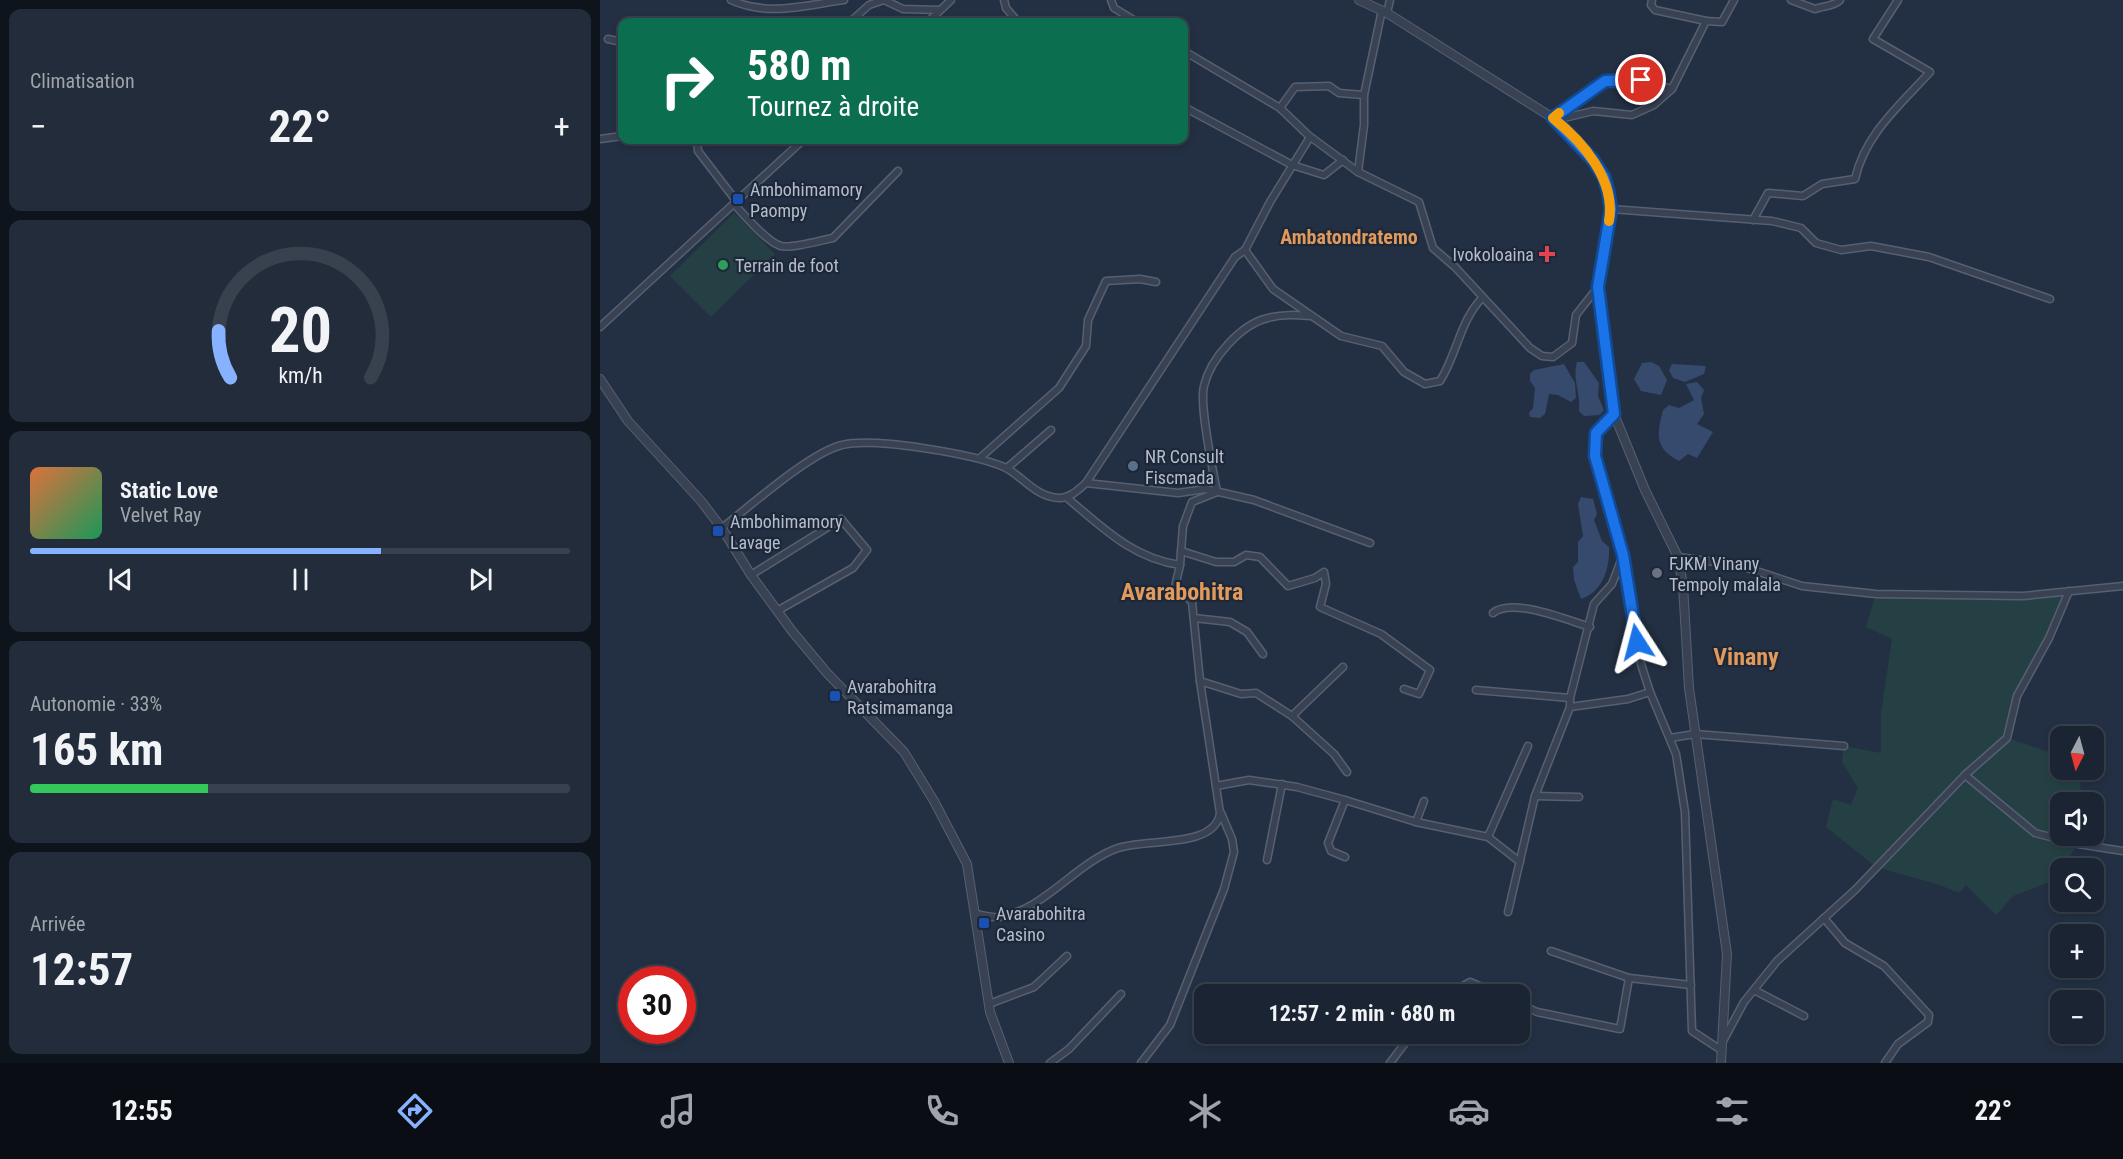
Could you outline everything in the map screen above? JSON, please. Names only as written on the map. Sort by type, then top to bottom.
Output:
[{"type":"street","points":[[731,0],[748,7],[800,9],[844,0]]},
{"type":"street","points":[[800,9],[802,0]]},
{"type":"street","points":[[855,18],[870,5],[883,0],[903,9],[940,10]]},
{"type":"street","points":[[932,18],[951,0]]},
{"type":"street","points":[[1004,0],[1006,8],[1015,18]]},
{"type":"street","points":[[1111,0],[1114,8],[1130,18]]},
{"type":"street","points":[[1359,0],[1384,12],[1554,119],[1593,160],[1604,177],[1611,209],[1598,287],[1614,414],[1645,490],[1678,557],[1683,585],[1685,648],[1695,734],[1727,954],[1721,1063]]},
{"type":"street","points":[[1358,172],[1364,125],[1364,95],[1384,12],[1390,0]]},
{"type":"street","points":[[1652,0],[1651,5],[1655,10],[1706,21],[1722,22],[1734,0]]},
{"type":"street","points":[[1791,0],[1815,9],[1840,0]]},
{"type":"street","points":[[1753,220],[1768,192],[1803,196],[1822,184],[1855,179],[1860,158],[1881,124],[1930,72],[1873,39],[1898,0]]},
{"type":"street","points":[[1554,119],[1593,111],[1632,115],[1654,105],[1672,89],[1706,21]]},
{"type":"street","points":[[608,39],[618,41]]},
{"type":"street","points":[[1188,53],[1280,108],[1310,137],[1358,172],[1419,202],[1433,248],[1455,267],[1530,348],[1542,356],[1553,357],[1572,343],[1576,315],[1598,287]]},
{"type":"street","points":[[1554,119],[1605,81],[1641,80],[1672,89]]},
{"type":"street","points":[[1280,108],[1295,87],[1329,86],[1339,93],[1364,95]]},
{"type":"street","points":[[1188,108],[1292,165],[1324,175],[1342,160]]},
{"type":"street","points":[[600,139],[618,137]]},
{"type":"street","points":[[1066,497],[1086,483],[1235,257],[1245,250],[1310,137]]},
{"type":"street","points":[[697,144],[698,151],[735,203],[774,244],[783,247],[833,238],[898,171]]},
{"type":"street","points":[[600,327],[799,144]]},
{"type":"street","points":[[1611,209],[1772,221],[1801,228],[1816,243],[1841,250],[1871,246],[1929,257],[2050,299]]},
{"type":"street","points":[[1245,250],[1273,289],[1341,336],[1382,346],[1404,372],[1425,384],[1440,381],[1450,364],[1469,311],[1482,298]]},
{"type":"street","points":[[980,458],[1059,388],[1086,346],[1088,320],[1106,281],[1140,279],[1156,282]]},
{"type":"street","points":[[1217,492],[1209,454],[1203,387],[1218,354],[1243,332],[1266,318],[1310,316]]},
{"type":"street","points":[[600,380],[628,421],[701,501],[722,528],[777,611],[827,673],[904,752],[934,801],[967,864],[989,1004],[1010,1063]]},
{"type":"street","points":[[1614,414],[1596,433],[1595,456],[1623,555],[1641,663],[1650,692],[1676,754],[1685,812],[1692,1031],[1721,1047]]},
{"type":"street","points":[[1006,468],[1051,430]]},
{"type":"street","points":[[722,528],[819,454],[839,446],[904,447],[980,458],[1006,468],[1044,495],[1066,497],[1136,553],[1154,560],[1180,565]]},
{"type":"street","points":[[1086,483],[1178,493],[1206,489],[1254,500],[1370,543]]},
{"type":"street","points":[[976,914],[997,917],[1023,909],[1096,858],[1120,847],[1208,833],[1219,822],[1220,813],[1200,681],[1192,602],[1175,587],[1180,565],[1183,526],[1192,502],[1217,492]]},
{"type":"street","points":[[751,575],[841,519],[867,550],[853,568],[777,611]]},
{"type":"street","points":[[1181,551],[1216,562],[1234,562],[1246,555],[1260,557],[1288,586],[1315,578],[1324,572],[1326,584],[1320,607],[1381,634],[1430,670],[1419,694],[1404,689]]},
{"type":"street","points":[[1508,912],[1535,796],[1570,707],[1570,698],[1590,627],[1594,604],[1612,584],[1623,555]]},
{"type":"street","points":[[1678,557],[1738,565],[1802,586],[1876,594],[2013,596],[2123,586]]},
{"type":"street","points":[[1721,1047],[1742,1005],[1778,961],[1824,918],[1965,775],[2007,738],[2017,696],[2049,638],[2069,591]]},
{"type":"street","points":[[1493,613],[1502,608],[1521,608],[1590,627]]},
{"type":"street","points":[[1194,618],[1230,622],[1247,632],[1263,654]]},
{"type":"street","points":[[1292,716],[1343,667]]},
{"type":"street","points":[[1200,681],[1241,694],[1256,693],[1292,716],[1334,754],[1347,772]]},
{"type":"street","points":[[1476,690],[1570,698]]},
{"type":"street","points":[[1570,707],[1628,699],[1650,692]]},
{"type":"street","points":[[1670,738],[1695,734],[1844,746]]},
{"type":"street","points":[[1488,837],[1528,746]]},
{"type":"street","points":[[1965,775],[2035,833],[2078,844],[2123,851]]},
{"type":"street","points":[[1216,786],[1250,780],[1282,784],[1416,822],[1488,837],[1520,862]]},
{"type":"street","points":[[1267,860],[1282,784]]},
{"type":"street","points":[[1535,796],[1579,796]]},
{"type":"street","points":[[1345,800],[1328,843],[1331,851],[1345,857]]},
{"type":"street","points":[[1416,822],[1424,801]]},
{"type":"street","points":[[1141,1063],[1170,1025],[1224,889],[1234,852],[1232,839],[1220,813]]},
{"type":"street","points":[[1824,918],[1845,943],[1884,966],[1929,1015],[1928,1022],[1898,1044],[1885,1063]]},
{"type":"street","points":[[1551,951],[1629,978],[1691,985]]},
{"type":"street","points":[[989,1004],[1034,987],[1067,956]]},
{"type":"street","points":[[1530,1008],[1620,1029],[1629,978]]},
{"type":"street","points":[[1754,990],[1804,1016]]},
{"type":"street","points":[[1050,1063],[1069,1048],[1121,994]]},
{"type":"street","points":[[1390,1063],[1404,1044]]},
{"type":"green space","name":"Terrain de foot","points":[[734,213],[775,254],[711,317],[670,276]]},
{"type":"green space","points":[[2069,591],[2049,638],[2017,696],[2007,738],[2050,752],[2050,780],[2081,780],[2080,792],[2050,792],[2050,846],[2077,846],[2068,858],[2050,858],[2050,882],[2013,896],[1996,915],[1966,885],[1959,893],[1940,885],[1876,867],[1826,827],[1833,799],[1851,805],[1858,788],[1842,762],[1844,746],[1881,753],[1881,713],[1892,639],[1866,627],[1876,594],[2023,596]]},
{"type":"water","points":[[1577,362],[1584,362],[1599,383],[1598,396],[1604,410],[1600,415],[1584,416],[1579,411],[1575,374]]},
{"type":"water","points":[[1651,362],[1659,366],[1667,380],[1661,395],[1641,391],[1634,379],[1642,363]]},
{"type":"water","points":[[1564,364],[1575,383],[1576,398],[1571,402],[1558,395],[1549,394],[1545,414],[1540,418],[1530,417],[1535,388],[1530,381],[1530,374],[1534,370]]},
{"type":"water","points":[[1672,364],[1706,366],[1704,374],[1685,382],[1673,378],[1669,370]]},
{"type":"water","points":[[1697,382],[1704,390],[1701,398],[1704,414],[1697,424],[1713,432],[1697,458],[1688,454],[1679,461],[1665,451],[1659,440],[1663,410],[1669,405],[1679,408],[1694,400],[1686,384]]},
{"type":"water","points":[[1581,497],[1593,499],[1597,514],[1594,520],[1602,541],[1609,547],[1604,578],[1595,591],[1581,599],[1574,580],[1573,567],[1578,562],[1578,542],[1583,536],[1578,504]]},
{"type":"slow traffic","points":[[1559,113],[1553,118],[1593,160],[1604,177],[1611,209],[1609,221]]},
{"type":"place","name":"Ambohimamory Paompy","points":[[738,199]]},
{"type":"place","name":"Ivokoloaina","points":[[1547,254]]},
{"type":"place","name":"Terrain de foot","points":[[723,265]]},
{"type":"place","name":"NR Consult Fiscmada","points":[[1133,466]]},
{"type":"place","name":"Ambohimamory Lavage","points":[[718,531]]},
{"type":"place","name":"FJKM Vinany Tempoly malala","points":[[1657,573]]},
{"type":"place","name":"Avarabohitra Ratsimamanga","points":[[835,696]]},
{"type":"place","name":"Avarabohitra Casino","points":[[984,923]]},
{"type":"district","name":"Ambatondratemo","points":[[1349,237]]},
{"type":"district","name":"Avarabohitra","points":[[1182,592]]},
{"type":"district","name":"Vinany","points":[[1746,657]]},
{"type":"route","points":[[1637,642],[1623,555],[1595,456],[1596,433],[1614,414],[1598,287],[1611,209],[1604,177],[1593,160],[1553,118],[1605,81],[1641,80]]}]
